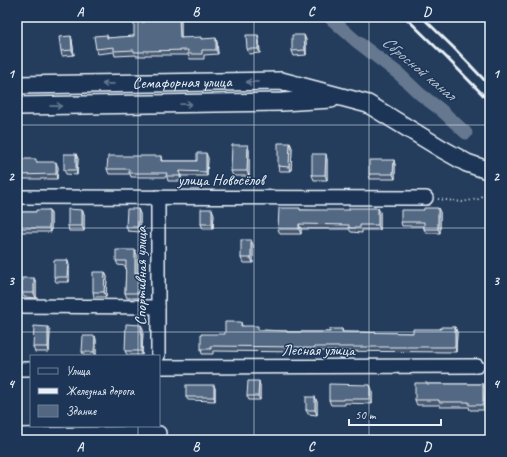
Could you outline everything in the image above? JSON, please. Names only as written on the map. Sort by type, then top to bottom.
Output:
[{"type":"street","name":"Семафорная улица","points":[[17,85],[280,81],[368,104],[467,163],[490,171]]},
{"type":"street","points":[[280,81],[291,88],[292,93],[288,99],[282,102]]},
{"type":"street","name":"Семафорная улица","points":[[17,106],[282,102],[345,98]]},
{"type":"street","name":"улица Новосёлов","points":[[17,197],[426,198]]},
{"type":"street","name":"Спортивная улица","points":[[158,197],[158,355]]},
{"type":"street","points":[[17,306],[158,307]]},
{"type":"street","name":"Лесная улица","points":[[160,368],[477,366]]},
{"type":"street","points":[[17,369],[30,369]]},
{"type":"street","points":[[17,435],[159,433]]},
{"type":"path","points":[[426,198],[462,202],[478,199],[490,189]]},
{"type":"building","points":[[145,17],[179,17],[180,38],[216,38],[216,50],[202,50],[202,54],[188,54],[188,50],[134,52],[134,50],[114,51],[114,47],[96,49],[94,36],[107,35],[107,38],[134,36],[134,22],[145,22]]},
{"type":"building","points":[[246,35],[258,35],[258,49],[247,49]]},
{"type":"building","points":[[292,35],[304,35],[305,50],[292,51]]},
{"type":"building","points":[[71,36],[72,50],[61,51],[59,37]]},
{"type":"building","points":[[278,143],[290,143],[289,167],[278,166]]},
{"type":"building","points":[[232,145],[248,145],[247,171],[231,171]]},
{"type":"building","points":[[197,153],[206,153],[206,172],[180,171],[180,176],[166,176],[167,173],[129,173],[129,169],[107,169],[108,156],[161,156],[161,161],[197,161]]},
{"type":"building","points":[[64,154],[76,154],[76,170],[64,170]]},
{"type":"building","points":[[312,154],[326,154],[325,175],[312,175]]},
{"type":"building","points":[[17,159],[36,159],[36,162],[56,162],[56,174],[17,175]]},
{"type":"building","points":[[369,160],[394,160],[393,174],[369,174]]},
{"type":"building","points":[[17,206],[18,212],[49,210],[49,228],[19,228],[18,250],[17,250]]},
{"type":"building","points":[[279,208],[300,208],[300,210],[349,210],[349,208],[378,208],[378,225],[360,225],[360,228],[349,228],[349,225],[299,224],[299,229],[278,229]]},
{"type":"building","points":[[424,208],[438,208],[438,229],[424,229],[424,222],[401,222],[401,210],[424,210]]},
{"type":"building","points":[[68,209],[82,210],[82,226],[68,226]]},
{"type":"building","points":[[127,209],[138,209],[138,227],[126,227]]},
{"type":"building","points":[[201,209],[212,209],[212,224],[201,224]]},
{"type":"building","points":[[241,240],[251,240],[251,258],[241,258]]},
{"type":"building","points":[[116,250],[135,250],[135,273],[140,273],[139,293],[125,293],[126,261],[116,261]]},
{"type":"building","points":[[54,260],[68,260],[67,277],[54,277]]},
{"type":"building","points":[[93,272],[105,272],[104,292],[93,292]]},
{"type":"building","points":[[22,278],[34,278],[34,293],[22,293]]},
{"type":"building","points":[[225,322],[241,322],[241,326],[258,326],[258,330],[287,332],[330,332],[330,329],[342,329],[342,332],[413,333],[413,329],[441,329],[441,327],[455,327],[455,347],[302,348],[211,346],[211,349],[201,349],[201,334],[225,334]]},
{"type":"building","points":[[126,324],[141,325],[141,351],[125,351]]},
{"type":"building","points":[[34,326],[48,327],[48,347],[33,347]]},
{"type":"building","points":[[83,336],[95,336],[94,352],[82,352]]},
{"type":"building","points":[[248,381],[259,381],[258,396],[247,396]]},
{"type":"building","points":[[415,383],[483,384],[483,405],[469,405],[469,402],[415,400]]},
{"type":"building","points":[[329,384],[370,385],[370,399],[329,400]]},
{"type":"building","points":[[186,385],[214,385],[214,397],[186,397]]},
{"type":"building","points":[[306,397],[315,397],[315,410],[306,410]]},
{"type":"waterway","name":"Сбросной канал","points":[[329,17],[355,40],[399,74],[466,133]]},
{"type":"railway","points":[[405,17],[490,102]]},
{"type":"railway","points":[[422,17],[490,86]]}]
